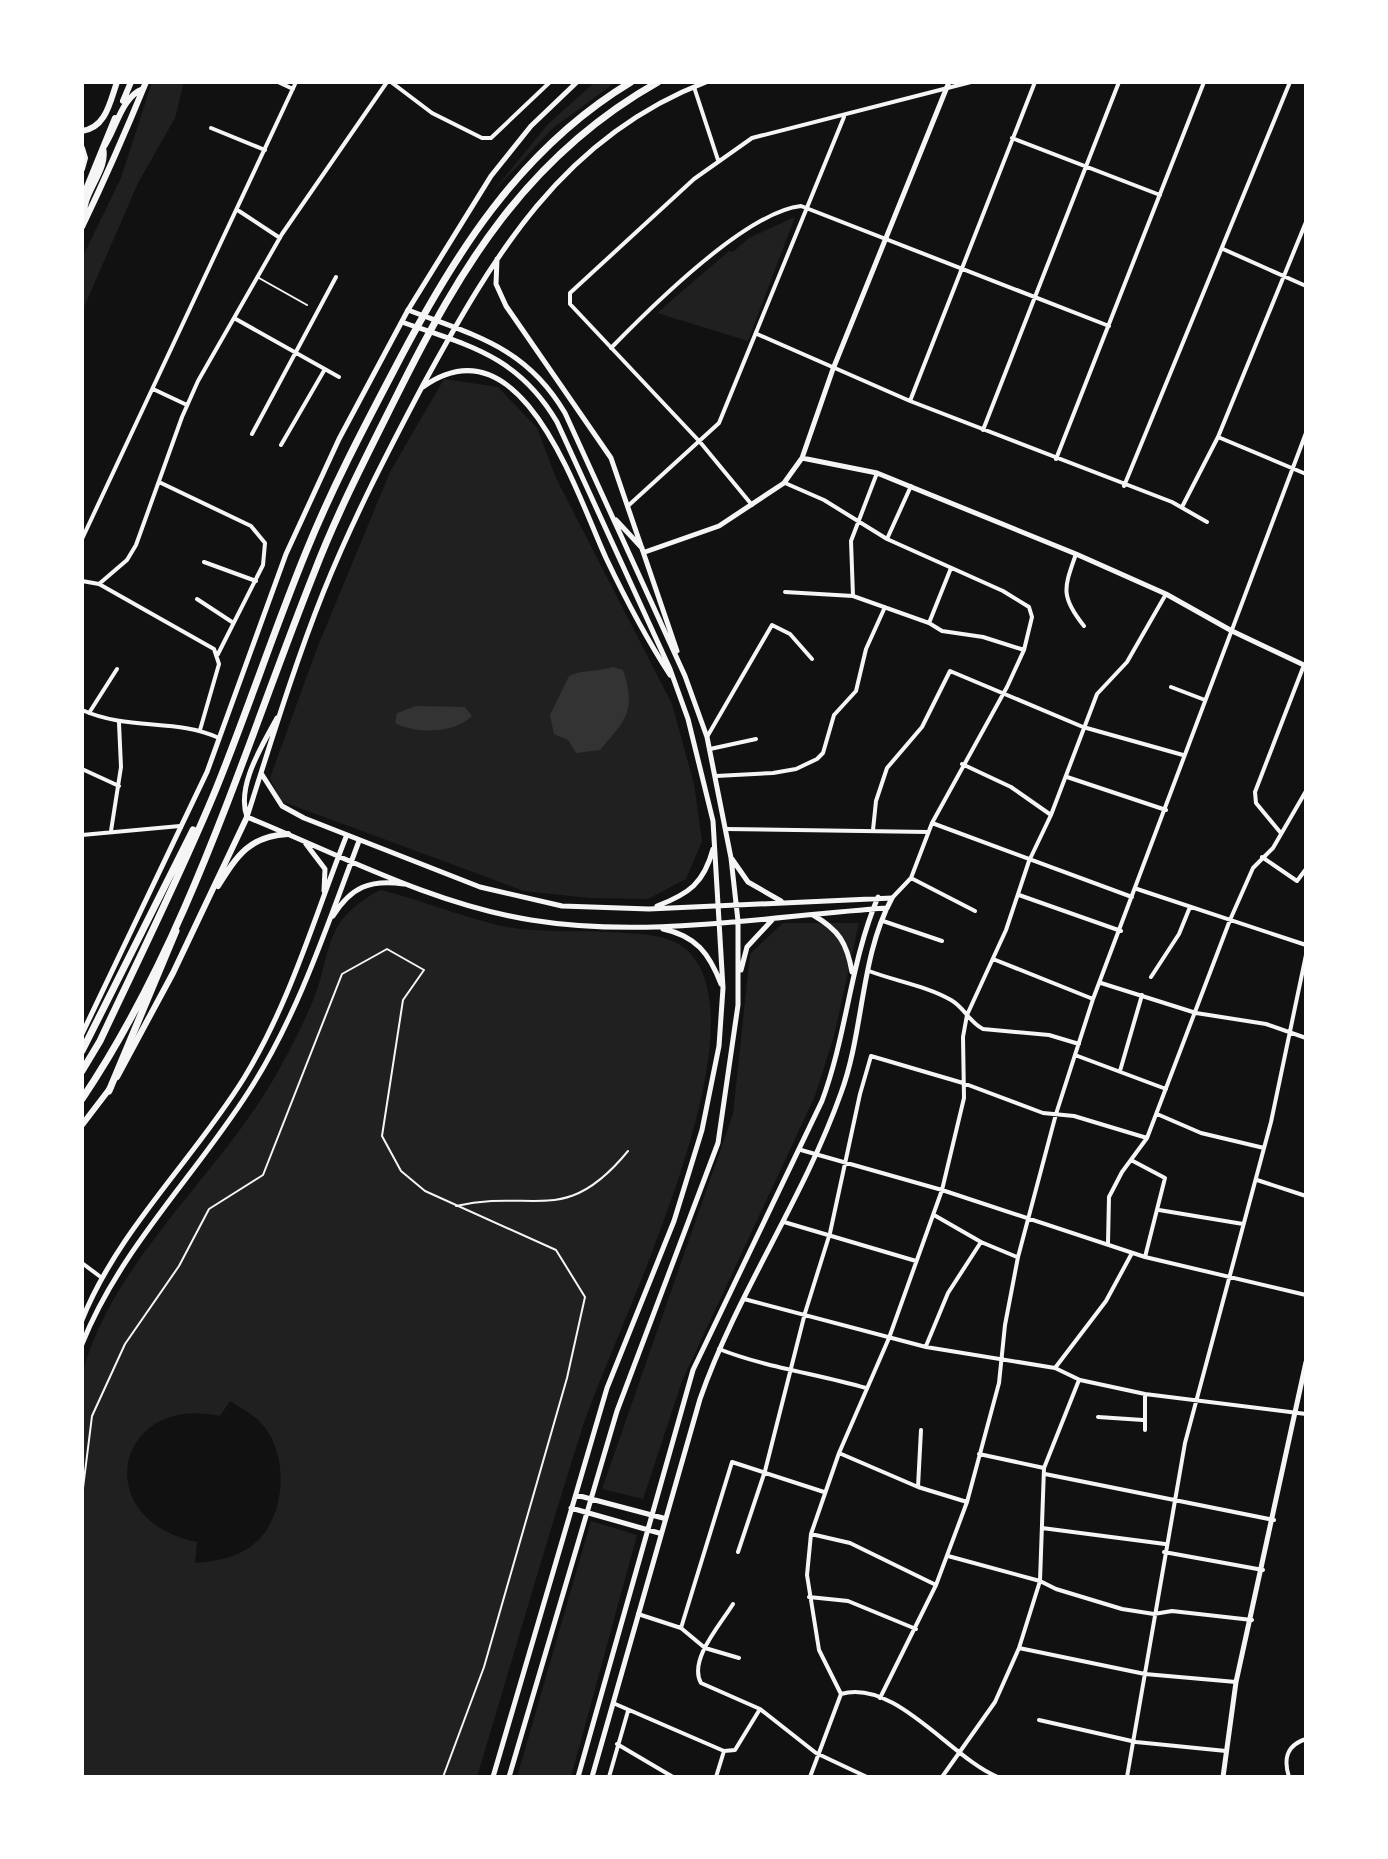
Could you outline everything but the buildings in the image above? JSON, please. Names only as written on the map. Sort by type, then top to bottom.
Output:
[{"type":"highway","points":[[82,1071],[100,1041],[214,793],[307,549],[355,446],[442,283],[492,206],[535,157],[574,122],[631,82]]},
{"type":"highway","points":[[82,1099],[110,1054],[185,900],[336,521],[452,292],[503,213],[546,165],[607,114],[658,82]]},
{"type":"highway","points":[[82,1051],[175,861],[214,793]]},
{"type":"highway","points":[[109,1091],[177,929],[185,900]]},
{"type":"main road","points":[[82,131],[94,129],[102,121],[117,82]]},
{"type":"main road","points":[[82,199],[131,82]]},
{"type":"main road","points":[[84,223],[84,210],[104,157],[103,148],[113,136],[128,100],[144,86]]},
{"type":"main road","points":[[84,223],[110,163],[125,140],[144,86]]},
{"type":"main road","points":[[82,148],[85,154],[82,169]]},
{"type":"main road","points":[[82,1125],[129,1060],[247,817]]},
{"type":"main road","points":[[206,906],[240,851],[257,838],[288,834]]},
{"type":"street","points":[[278,82],[293,89]]},
{"type":"street","points":[[82,539],[239,211],[296,82]]},
{"type":"street","points":[[99,584],[132,553],[187,405],[280,238],[389,82],[432,113],[482,138],[491,138],[550,82]]},
{"type":"street","points":[[82,1034],[183,826],[220,738],[286,554],[334,450],[408,310],[491,176],[552,105],[577,82]]},
{"type":"street","points":[[247,817],[324,592],[372,482],[498,254],[536,203],[577,163],[647,112],[706,82]]},
{"type":"street","points":[[752,505],[700,442],[570,304],[570,293],[718,160],[752,138],[844,117],[948,85],[971,82]]},
{"type":"street","points":[[910,401],[1035,82]]},
{"type":"street","points":[[983,430],[1119,82]]},
{"type":"street","points":[[1056,459],[1204,82]]},
{"type":"street","points":[[1124,486],[1290,82]]},
{"type":"street","points":[[645,552],[719,526],[784,483],[802,458],[833,369],[948,85]]},
{"type":"street","points":[[694,87],[718,160]]},
{"type":"street","points":[[629,505],[719,423],[844,117]]},
{"type":"street","points":[[211,128],[265,150]]},
{"type":"street","points":[[1012,138],[1160,195]]},
{"type":"street","points":[[611,348],[741,234],[785,209],[808,208],[1109,326]]},
{"type":"street","points":[[239,211],[280,238]]},
{"type":"street","points":[[1182,507],[1218,437],[1306,222]]},
{"type":"street","points":[[1223,249],[1306,286]]},
{"type":"street","points":[[498,254],[495,275],[500,294],[604,446],[629,505],[707,737],[731,858],[738,921],[739,974],[733,1058],[718,1143],[617,1411],[509,1777]]},
{"type":"street","points":[[252,434],[336,277]]},
{"type":"street","points":[[408,310],[508,350],[541,377],[565,413],[685,676]]},
{"type":"street","points":[[234,318],[339,377]]},
{"type":"street","points":[[402,322],[484,351],[521,374],[557,422],[678,689],[703,775],[714,844],[719,905],[723,988],[719,1046],[702,1130],[674,1221],[607,1388],[493,1777]]},
{"type":"street","points":[[757,334],[910,401],[1182,507],[1207,522]]},
{"type":"street","points":[[281,445],[325,369]]},
{"type":"street","points":[[422,387],[448,373],[475,373],[508,385],[535,410],[550,435],[615,577],[678,689]]},
{"type":"street","points":[[153,389],[187,405]]},
{"type":"street","points":[[880,1698],[936,1585],[967,1502],[999,1383],[1018,1257],[1056,1114],[1093,999],[1137,889],[1184,755],[1306,433]]},
{"type":"street","points":[[1218,437],[1306,474]]},
{"type":"street","points":[[802,458],[877,473],[1076,554],[1166,594],[1232,631],[1305,666],[1255,792],[1256,803],[1281,833]]},
{"type":"street","points":[[853,596],[851,541],[877,473]]},
{"type":"street","points":[[159,482],[251,526],[262,536],[265,549],[256,581],[218,654],[219,664],[200,730]]},
{"type":"street","points":[[592,1777],[663,1518],[719,1349],[816,1155],[842,1091],[869,971],[887,908],[911,878],[932,823],[1004,692],[1032,630],[1029,607],[1003,591],[887,539],[824,500],[784,483]]},
{"type":"street","points":[[887,539],[911,486]]},
{"type":"street","points":[[612,515],[645,552]]},
{"type":"street","points":[[1076,554],[1065,599],[1084,626]]},
{"type":"street","points":[[204,562],[256,581]]},
{"type":"street","points":[[929,623],[951,568]]},
{"type":"street","points":[[82,581],[99,584],[218,654]]},
{"type":"street","points":[[785,592],[853,596],[929,623],[942,631],[983,637],[1024,650]]},
{"type":"street","points":[[841,1694],[819,1650],[809,1597],[807,1575],[811,1534],[839,1453],[889,1338],[942,1190],[959,1127],[963,1037],[967,1015],[1019,895],[1029,861],[1067,777],[1097,694],[1127,662],[1166,594]]},
{"type":"street","points":[[197,599],[232,622]]},
{"type":"street","points":[[716,776],[785,771],[817,759],[823,753],[834,715],[856,691],[866,649],[885,607]]},
{"type":"street","points":[[707,737],[772,625],[790,634],[812,659]]},
{"type":"street","points":[[89,713],[117,669]]},
{"type":"street","points":[[873,830],[876,801],[887,768],[922,727],[946,675],[957,671],[1083,727],[1184,755]]},
{"type":"street","points":[[1171,687],[1205,700]]},
{"type":"street","points":[[283,708],[244,789],[242,804],[247,817],[462,903],[533,921],[677,932],[696,941],[710,957],[723,988]]},
{"type":"street","points":[[82,710],[119,723],[200,730],[220,738]]},
{"type":"street","points":[[111,831],[119,786],[119,723]]},
{"type":"street","points":[[710,749],[756,739]]},
{"type":"street","points":[[962,764],[1011,787],[1051,815]]},
{"type":"street","points":[[82,769],[119,786]]},
{"type":"street","points":[[261,773],[282,806],[346,837],[480,887],[523,899],[562,906],[649,909],[892,898]]},
{"type":"street","points":[[1067,777],[1166,810]]},
{"type":"street","points":[[1108,1243],[1109,1197],[1147,1138],[1230,920],[1262,857],[1281,833],[1306,791]]},
{"type":"street","points":[[932,823],[1133,897]]},
{"type":"street","points":[[82,835],[183,826]]},
{"type":"street","points":[[726,829],[928,832]]},
{"type":"street","points":[[82,1320],[104,1279],[243,1079],[282,1004],[346,837]]},
{"type":"street","points":[[303,840],[325,869],[320,911]]},
{"type":"street","points":[[82,1344],[120,1272],[262,1070],[285,1025],[359,841]]},
{"type":"street","points":[[649,909],[686,895],[696,887],[708,868],[714,844]]},
{"type":"street","points":[[1262,857],[1297,881],[1306,869]]},
{"type":"street","points":[[731,858],[748,882],[781,901]]},
{"type":"street","points":[[911,878],[975,911]]},
{"type":"street","points":[[326,927],[342,902],[357,888],[381,881],[413,885]]},
{"type":"street","points":[[1137,889],[1306,945]]},
{"type":"street","points":[[1019,895],[1121,931]]},
{"type":"street","points":[[578,1777],[701,1348],[801,1150],[830,1080],[852,974],[878,897]]},
{"type":"street","points":[[1151,977],[1179,934],[1190,907]]},
{"type":"street","points":[[654,928],[887,908]]},
{"type":"street","points":[[812,914],[840,934],[848,951],[852,974]]},
{"type":"street","points":[[739,974],[747,947],[761,928],[776,917]]},
{"type":"street","points":[[883,921],[942,941]]},
{"type":"street","points":[[1127,1777],[1136,1742],[1165,1544],[1195,1398],[1257,1180],[1306,955]]},
{"type":"street","points":[[993,959],[1093,999]]},
{"type":"street","points":[[869,971],[941,994],[961,1006],[983,1029],[1049,1035],[1079,1044]]},
{"type":"street","points":[[1101,983],[1196,1013],[1266,1024],[1306,1038]]},
{"type":"street","points":[[1120,1071],[1142,995]]},
{"type":"street","points":[[1075,1055],[1166,1089]]},
{"type":"street","points":[[738,1552],[765,1471],[805,1313],[830,1233],[871,1056],[963,1083],[1008,1103],[1147,1138]]},
{"type":"street","points":[[1157,1114],[1201,1133],[1264,1148]]},
{"type":"street","points":[[801,1150],[942,1190],[1145,1257],[1306,1295]]},
{"type":"street","points":[[1131,1160],[1165,1178],[1145,1257]]},
{"type":"street","points":[[1257,1180],[1306,1196]]},
{"type":"street","points":[[1159,1210],[1243,1224]]},
{"type":"street","points":[[934,1215],[981,1242],[1018,1257]]},
{"type":"street","points":[[784,1222],[830,1233],[917,1262]]},
{"type":"street","points":[[926,1347],[948,1293],[981,1242]]},
{"type":"street","points":[[1055,1368],[1106,1301],[1132,1253]]},
{"type":"street","points":[[82,1263],[104,1279]]},
{"type":"street","points":[[744,1299],[926,1347],[1055,1368],[1080,1380],[1145,1394],[1306,1414]]},
{"type":"street","points":[[719,1349],[741,1358],[791,1367],[866,1388]]},
{"type":"street","points":[[1223,1777],[1236,1682],[1274,1520],[1306,1362]]},
{"type":"street","points":[[942,1777],[995,1702],[1019,1648],[1040,1581],[1045,1471],[1080,1380]]},
{"type":"street","points":[[1145,1394],[1145,1430]]},
{"type":"street","points":[[1098,1417],[1143,1420]]},
{"type":"street","points":[[918,1487],[921,1430]]},
{"type":"street","points":[[839,1453],[918,1487],[967,1502]]},
{"type":"street","points":[[979,1454],[1274,1520]]},
{"type":"street","points":[[681,1628],[730,1464],[734,1461],[824,1492]]},
{"type":"street","points":[[575,1495],[663,1518]]},
{"type":"street","points":[[571,1508],[659,1533]]},
{"type":"street","points":[[1042,1528],[1165,1544]]},
{"type":"street","points":[[811,1534],[850,1543],[936,1585]]},
{"type":"street","points":[[1164,1552],[1263,1570]]},
{"type":"street","points":[[948,1556],[1040,1581],[1075,1596],[1154,1614],[1172,1611],[1252,1620]]},
{"type":"street","points":[[809,1597],[848,1601],[916,1629]]},
{"type":"street","points":[[733,1604],[705,1648],[697,1674],[701,1683],[760,1709],[816,1753],[867,1777]]},
{"type":"street","points":[[638,1614],[681,1628],[705,1648],[739,1658]]},
{"type":"street","points":[[1019,1648],[1145,1674],[1236,1682]]},
{"type":"street","points":[[810,1777],[816,1753],[841,1694],[853,1690],[880,1698],[925,1725],[998,1777]]},
{"type":"street","points":[[613,1703],[724,1751],[735,1750],[760,1709]]},
{"type":"street","points":[[609,1777],[628,1711]]},
{"type":"street","points":[[1039,1720],[1136,1742],[1226,1751]]},
{"type":"street","points":[[1289,1777],[1289,1751],[1294,1743],[1306,1739]]},
{"type":"street","points":[[617,1744],[673,1777]]},
{"type":"street","points":[[716,1777],[724,1751]]},
{"type":"lane","points":[[258,278],[307,305]]},
{"type":"lane","points":[[82,1496],[92,1416],[125,1344],[179,1266],[209,1209],[263,1175],[340,978],[383,950],[424,970],[403,1000],[382,1136],[401,1171],[411,1182],[455,1206],[556,1250],[585,1297],[567,1378],[484,1667],[443,1777]]},
{"type":"lane","points":[[455,1206],[474,1202],[544,1203],[581,1194],[612,1171],[628,1151]]},
{"type":"shaded area","points":[[152,82],[184,82],[175,118],[138,183],[82,312],[82,258],[121,178]]},
{"type":"shaded area","points":[[595,82],[616,82],[553,128],[491,194],[548,124]]},
{"type":"shaded area","points":[[795,217],[748,341],[657,313],[729,251],[733,252],[749,238]]},
{"type":"shaded area","points":[[444,379],[498,387],[537,428],[556,478],[672,704],[694,784],[702,841],[686,879],[648,899],[590,898],[524,891],[281,801],[270,778],[316,651],[390,472]]},
{"type":"shaded area","points":[[613,667],[623,670],[627,684],[626,714],[600,750],[576,753],[568,740],[554,734],[550,715],[569,676]]},
{"type":"shaded area","points":[[416,706],[465,707],[472,716],[455,726],[435,730],[413,729],[395,723],[397,713]]},
{"type":"shaded area","points":[[381,890],[510,928],[648,935],[670,940],[687,950],[708,989],[710,1045],[698,1111],[677,1184],[582,1429],[477,1777],[82,1777],[82,1374],[98,1331],[119,1290],[173,1214],[231,1141],[282,1064],[310,1007],[339,924],[353,908]],"holes":[[[230,1401],[257,1419],[268,1432],[280,1464],[279,1500],[265,1532],[254,1544],[226,1558],[195,1563],[197,1542],[162,1529],[140,1510],[129,1486],[128,1462],[138,1440],[157,1423],[184,1414],[220,1416]]]},
{"type":"shaded area","points":[[783,923],[859,923],[834,1036],[815,1096],[682,1381],[643,1499],[602,1489],[733,1114],[750,954]]},
{"type":"shaded area","points":[[591,1521],[637,1535],[571,1777],[517,1777]]}]
